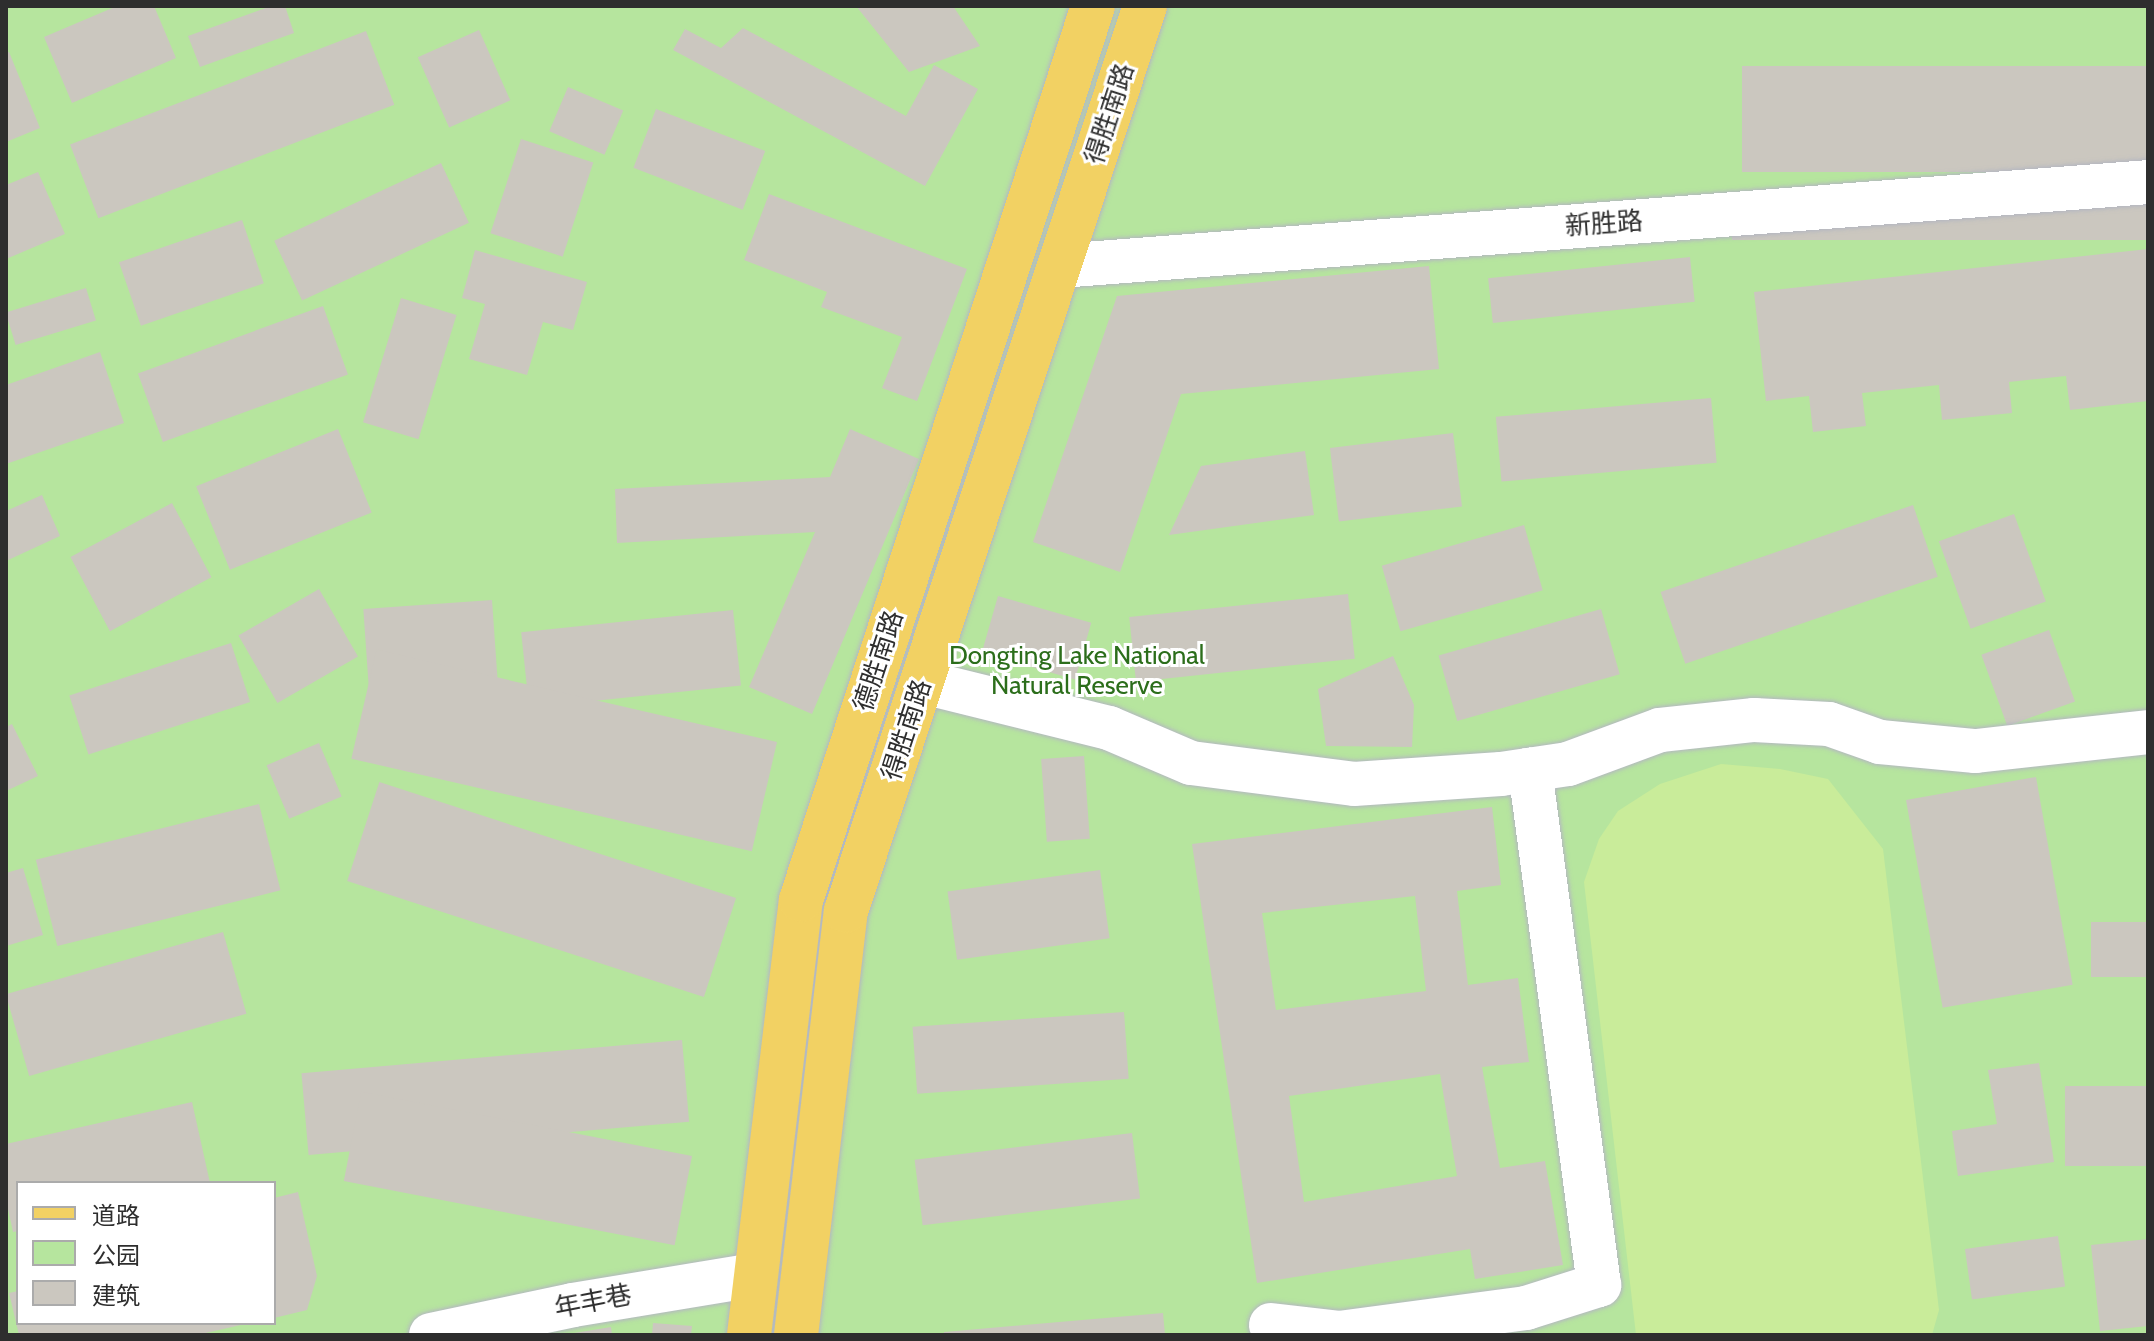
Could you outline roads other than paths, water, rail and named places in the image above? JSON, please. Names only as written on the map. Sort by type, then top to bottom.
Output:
[{"type":"main road","name":"德胜南路","points":[[749,1335],[801,900],[1093,6]]},
{"type":"main road","name":"得胜南路","points":[[796,1335],[846,911],[1145,6]]},
{"type":"street","name":"新胜路","points":[[1060,266],[2148,182]]},
{"type":"street","points":[[923,682],[1109,728],[1191,763],[1354,784],[1530,770],[1568,764],[1660,730],[1754,720],[1829,724],[1880,742],[1976,751],[2148,732]]},
{"type":"street","points":[[1271,1325],[1339,1333],[1526,1308],[1599,1285],[1530,770]]},
{"type":"street","name":"年丰巷","points":[[431,1335],[573,1305],[755,1275]]},
{"type":"park label","name":"Dongting Lake National Natural Reserve","points":[[1077,671]]}]
